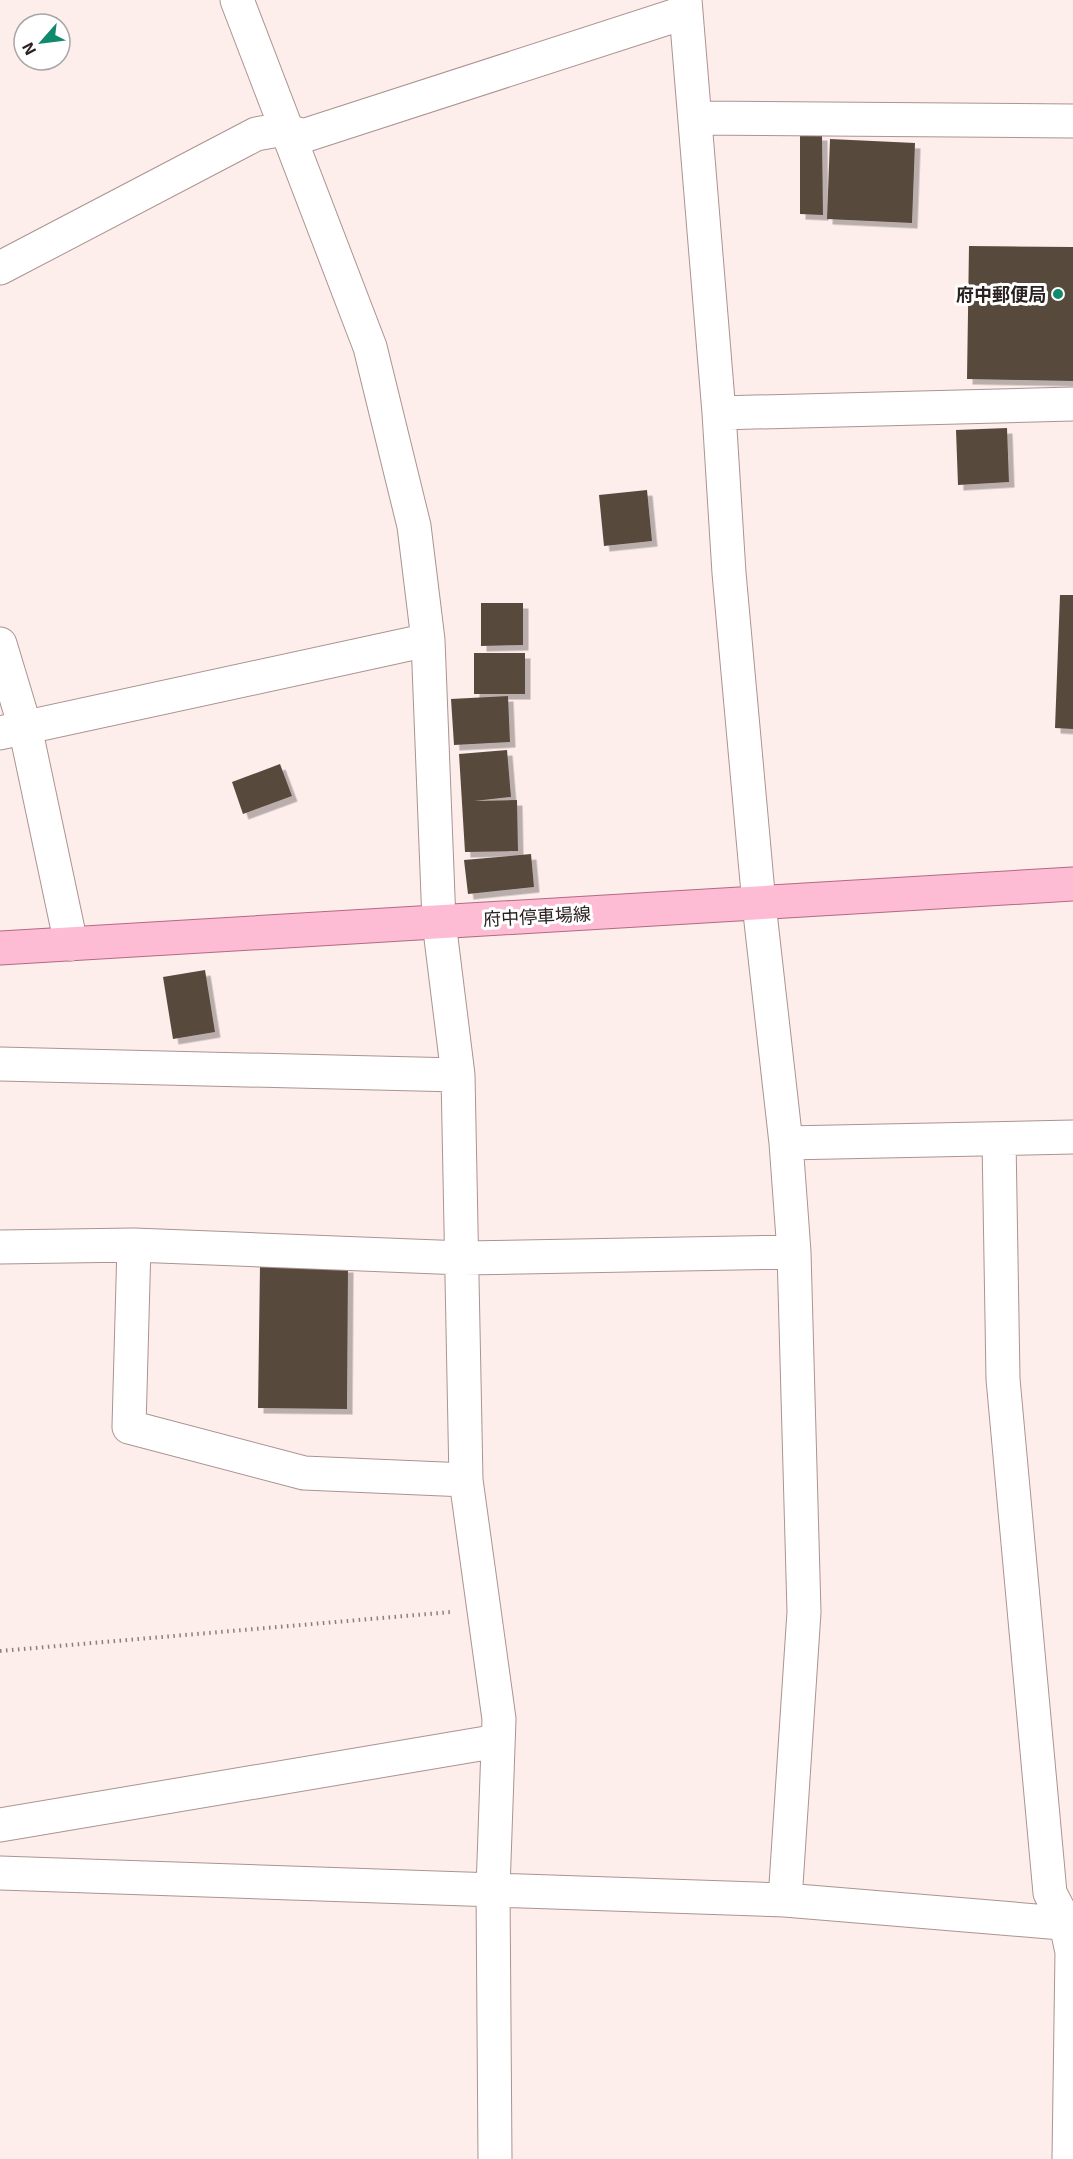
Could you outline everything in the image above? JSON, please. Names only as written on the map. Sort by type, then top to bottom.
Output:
[{"type":"main road","name":"府中停車場線","points":[[0,948],[1073,884]]},
{"type":"street","points":[[237,0],[284,129],[370,347],[414,526],[428,640],[439,922],[458,1075],[466,1480],[499,1719],[492,1888],[495,2159]]},
{"type":"street","points":[[0,267],[256,134],[284,129],[303,136],[686,6],[719,413],[729,573],[759,904],[786,1143],[794,1252],[804,1612],[785,1900]]},
{"type":"street","points":[[695,118],[1073,121]]},
{"type":"street","points":[[719,413],[1073,404]]},
{"type":"street","points":[[12,730],[428,640]]},
{"type":"street","points":[[0,644],[12,730],[71,944]]},
{"type":"street","points":[[0,1064],[458,1075]]},
{"type":"street","points":[[786,1143],[1073,1137]]},
{"type":"street","points":[[999,1139],[1002,1379],[1050,1893],[1070,1924],[1072,1952],[1069,2159]]},
{"type":"street","points":[[0,1247],[135,1245],[463,1258],[794,1252]]},
{"type":"street","points":[[135,1245],[129,1427],[304,1473],[466,1480]]},
{"type":"street","points":[[0,1825],[498,1740]]},
{"type":"street","points":[[0,1872],[785,1900],[1070,1924]]},
{"type":"path","points":[[0,1651],[484,1609]]},
{"type":"building","points":[[800,135],[822,135],[823,215],[800,214]]},
{"type":"building","points":[[830,139],[915,143],[912,223],[827,219]]},
{"type":"building","points":[[969,246],[1073,247],[1073,381],[967,379]]},
{"type":"building","points":[[1007,428],[1009,482],[958,485],[956,430]]},
{"type":"building","points":[[647,490],[652,541],[604,546],[599,495]]},
{"type":"building","points":[[1060,595],[1073,595],[1073,729],[1055,728]]},
{"type":"building","points":[[481,603],[523,603],[523,645],[481,646]]},
{"type":"building","points":[[474,653],[525,653],[525,694],[474,694]]},
{"type":"building","points":[[508,696],[510,742],[454,745],[451,699]]},
{"type":"building","points":[[507,750],[511,797],[474,801],[517,800],[518,851],[465,852],[459,754]]},
{"type":"building","points":[[280,764],[292,796],[243,814],[232,782]]},
{"type":"building","points":[[531,854],[534,887],[468,894],[464,860]]},
{"type":"building","points":[[205,970],[215,1032],[173,1039],[163,977]]},
{"type":"building","points":[[260,1265],[348,1267],[347,1409],[258,1408]]},
{"type":"place","name":"府中郵便局","points":[[1058,294]]}]
